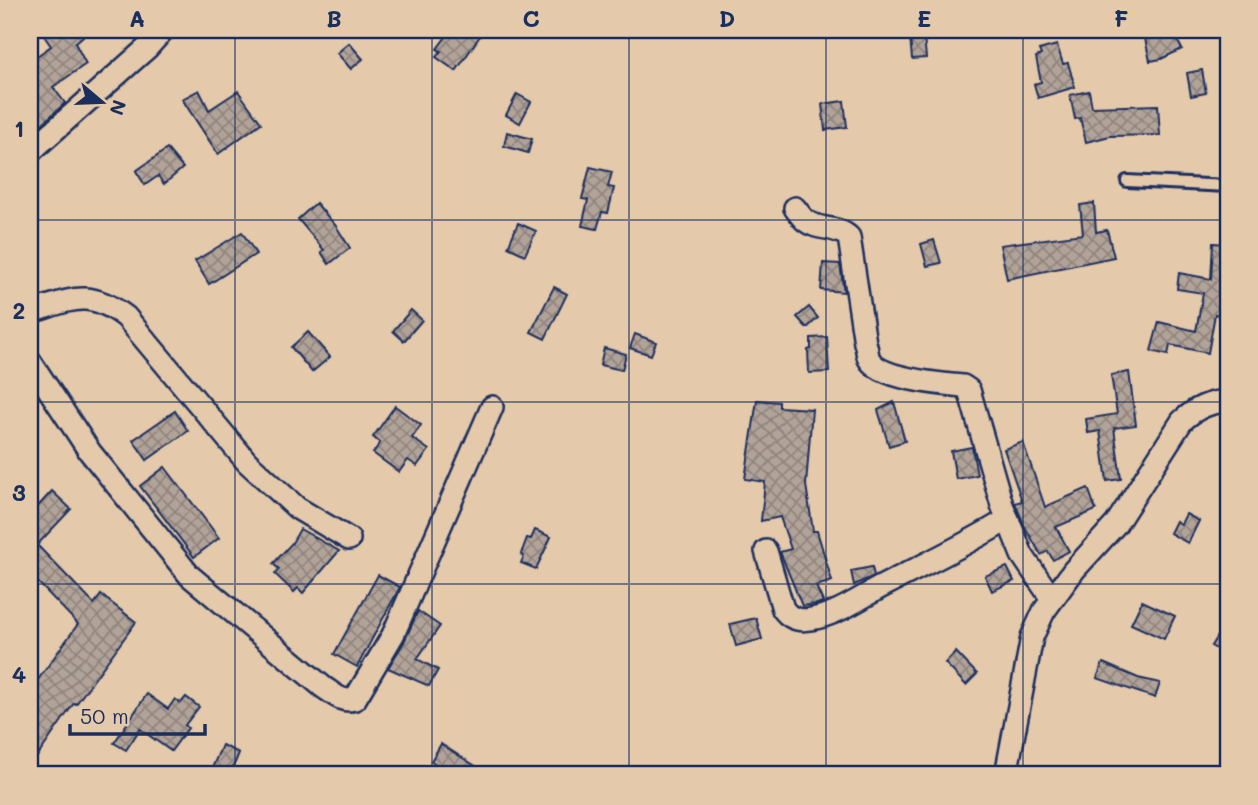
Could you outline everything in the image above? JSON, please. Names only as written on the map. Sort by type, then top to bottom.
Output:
[{"type":"street","points":[[30,152],[147,48],[163,30]]},
{"type":"street","points":[[795,208],[806,222],[835,228],[849,237],[869,359],[874,364],[911,381],[963,386],[969,390],[1008,520],[1022,555],[1052,599]]},
{"type":"street","points":[[30,312],[81,298],[96,299],[115,309],[126,317],[247,462],[297,508],[349,539]]},
{"type":"street","points":[[30,360],[90,452],[190,576],[323,687],[340,699],[349,701],[355,699],[368,681],[393,635],[492,407]]},
{"type":"street","points":[[1006,775],[1032,637],[1044,611],[1074,570],[1116,524],[1182,421],[1194,409],[1228,401]]},
{"type":"street","points":[[766,551],[783,609],[788,616],[803,620],[813,619],[842,609],[1008,520]]},
{"type":"lane","points":[[1127,181],[1228,186]]},
{"type":"building","points":[[40,30],[90,30],[75,43],[86,64],[53,87],[65,103],[30,135],[30,61],[51,46]]},
{"type":"building","points":[[451,30],[484,30],[456,71],[436,57],[441,51],[437,49]]},
{"type":"building","points":[[1143,30],[1172,30],[1182,49],[1150,61]]},
{"type":"building","points":[[924,36],[926,58],[912,59],[910,37]]},
{"type":"building","points":[[349,43],[363,59],[351,69],[337,53]]},
{"type":"building","points":[[1057,45],[1063,64],[1068,63],[1075,87],[1038,98],[1034,84],[1041,82],[1036,57],[1041,55],[1039,50]]},
{"type":"building","points":[[1202,70],[1206,93],[1191,96],[1187,73]]},
{"type":"building","points":[[199,90],[209,110],[238,91],[261,123],[218,154],[182,99]]},
{"type":"building","points":[[1089,91],[1092,107],[1158,105],[1160,135],[1110,136],[1086,142],[1080,118],[1075,119],[1070,95]]},
{"type":"building","points":[[517,94],[531,102],[520,123],[506,115]]},
{"type":"building","points":[[844,101],[847,127],[825,130],[822,104]]},
{"type":"building","points":[[507,132],[532,139],[528,153],[504,146]]},
{"type":"building","points":[[167,149],[183,168],[164,184],[158,176],[145,185],[136,171]]},
{"type":"building","points":[[590,167],[612,172],[608,187],[614,188],[608,213],[602,212],[597,229],[582,226],[588,200],[582,199]]},
{"type":"building","points":[[316,203],[350,248],[329,264],[321,252],[324,250],[298,219]]},
{"type":"building","points":[[1094,203],[1096,232],[1107,230],[1114,257],[1007,279],[1000,245],[1083,234],[1080,205]]},
{"type":"building","points":[[518,223],[536,231],[525,255],[508,247]]},
{"type":"building","points":[[242,232],[256,254],[209,284],[195,261]]},
{"type":"building","points":[[934,240],[941,263],[927,266],[921,244]]},
{"type":"building","points":[[1213,243],[1228,244],[1228,317],[1215,314],[1208,353],[1170,345],[1168,355],[1151,351],[1159,322],[1196,331],[1203,293],[1177,289],[1179,273],[1211,279]]},
{"type":"building","points":[[823,263],[840,264],[844,292],[821,290]]},
{"type":"building","points":[[554,287],[567,294],[545,339],[531,332]]},
{"type":"building","points":[[809,307],[818,318],[807,328],[797,317]]},
{"type":"building","points":[[411,310],[422,320],[404,341],[393,331]]},
{"type":"building","points":[[308,332],[330,357],[312,372],[291,347]]},
{"type":"building","points":[[635,334],[656,342],[651,355],[630,348]]},
{"type":"building","points":[[827,337],[829,372],[809,373],[808,350],[811,349],[811,338]]},
{"type":"building","points":[[604,348],[626,354],[622,370],[600,365]]},
{"type":"building","points":[[1129,372],[1136,425],[1114,428],[1121,479],[1107,481],[1100,431],[1088,433],[1086,419],[1117,414],[1111,375]]},
{"type":"building","points":[[757,400],[779,402],[779,407],[812,409],[806,485],[813,531],[817,531],[832,581],[816,586],[823,602],[817,604],[802,606],[780,552],[791,549],[780,517],[761,521],[765,482],[745,479]]},
{"type":"building","points":[[894,402],[905,441],[889,446],[878,410]]},
{"type":"building","points":[[395,406],[421,425],[412,438],[429,450],[417,466],[408,460],[399,472],[373,453],[380,443],[373,437]]},
{"type":"building","points":[[175,411],[188,431],[147,460],[133,440]]},
{"type":"building","points":[[1023,442],[1045,507],[1088,488],[1096,510],[1056,527],[1069,551],[1053,560],[1048,551],[1041,555],[1015,503],[1022,501],[1004,449]]},
{"type":"building","points":[[972,447],[977,475],[956,479],[951,451]]},
{"type":"building","points":[[165,467],[219,538],[194,557],[140,486]]},
{"type":"building","points":[[52,491],[71,509],[37,545],[94,604],[101,595],[136,622],[76,704],[74,703],[30,767],[30,691],[78,624],[30,574],[30,515]]},
{"type":"building","points":[[1186,514],[1199,521],[1188,543],[1170,533],[1176,521],[1181,524]]},
{"type":"building","points":[[300,529],[339,551],[303,593],[298,588],[294,592],[275,574],[279,569],[273,564],[292,543]]},
{"type":"building","points":[[535,530],[551,537],[536,569],[521,563],[524,556],[521,554],[527,538],[531,539]]},
{"type":"building","points":[[872,567],[874,576],[854,585],[851,571]]},
{"type":"building","points":[[1007,567],[1014,581],[992,591],[985,576]]},
{"type":"building","points":[[378,575],[400,587],[357,667],[334,654]]},
{"type":"building","points":[[1142,601],[1175,616],[1164,639],[1131,624]]},
{"type":"building","points":[[418,611],[440,626],[417,659],[438,670],[429,686],[388,668]]},
{"type":"building","points":[[756,618],[762,639],[736,646],[730,624]]},
{"type":"building","points":[[1228,618],[1228,656],[1211,646]]},
{"type":"building","points":[[956,652],[977,674],[966,685],[945,663]]},
{"type":"building","points":[[1103,663],[1138,678],[1160,683],[1155,698],[1097,678]]},
{"type":"building","points":[[147,694],[168,709],[175,699],[181,703],[186,697],[199,707],[185,725],[188,728],[171,751],[140,729],[126,750],[114,743]]},
{"type":"building","points":[[441,744],[490,775],[454,775],[431,761]]},
{"type":"building","points":[[222,745],[239,753],[230,775],[209,775]]}]
